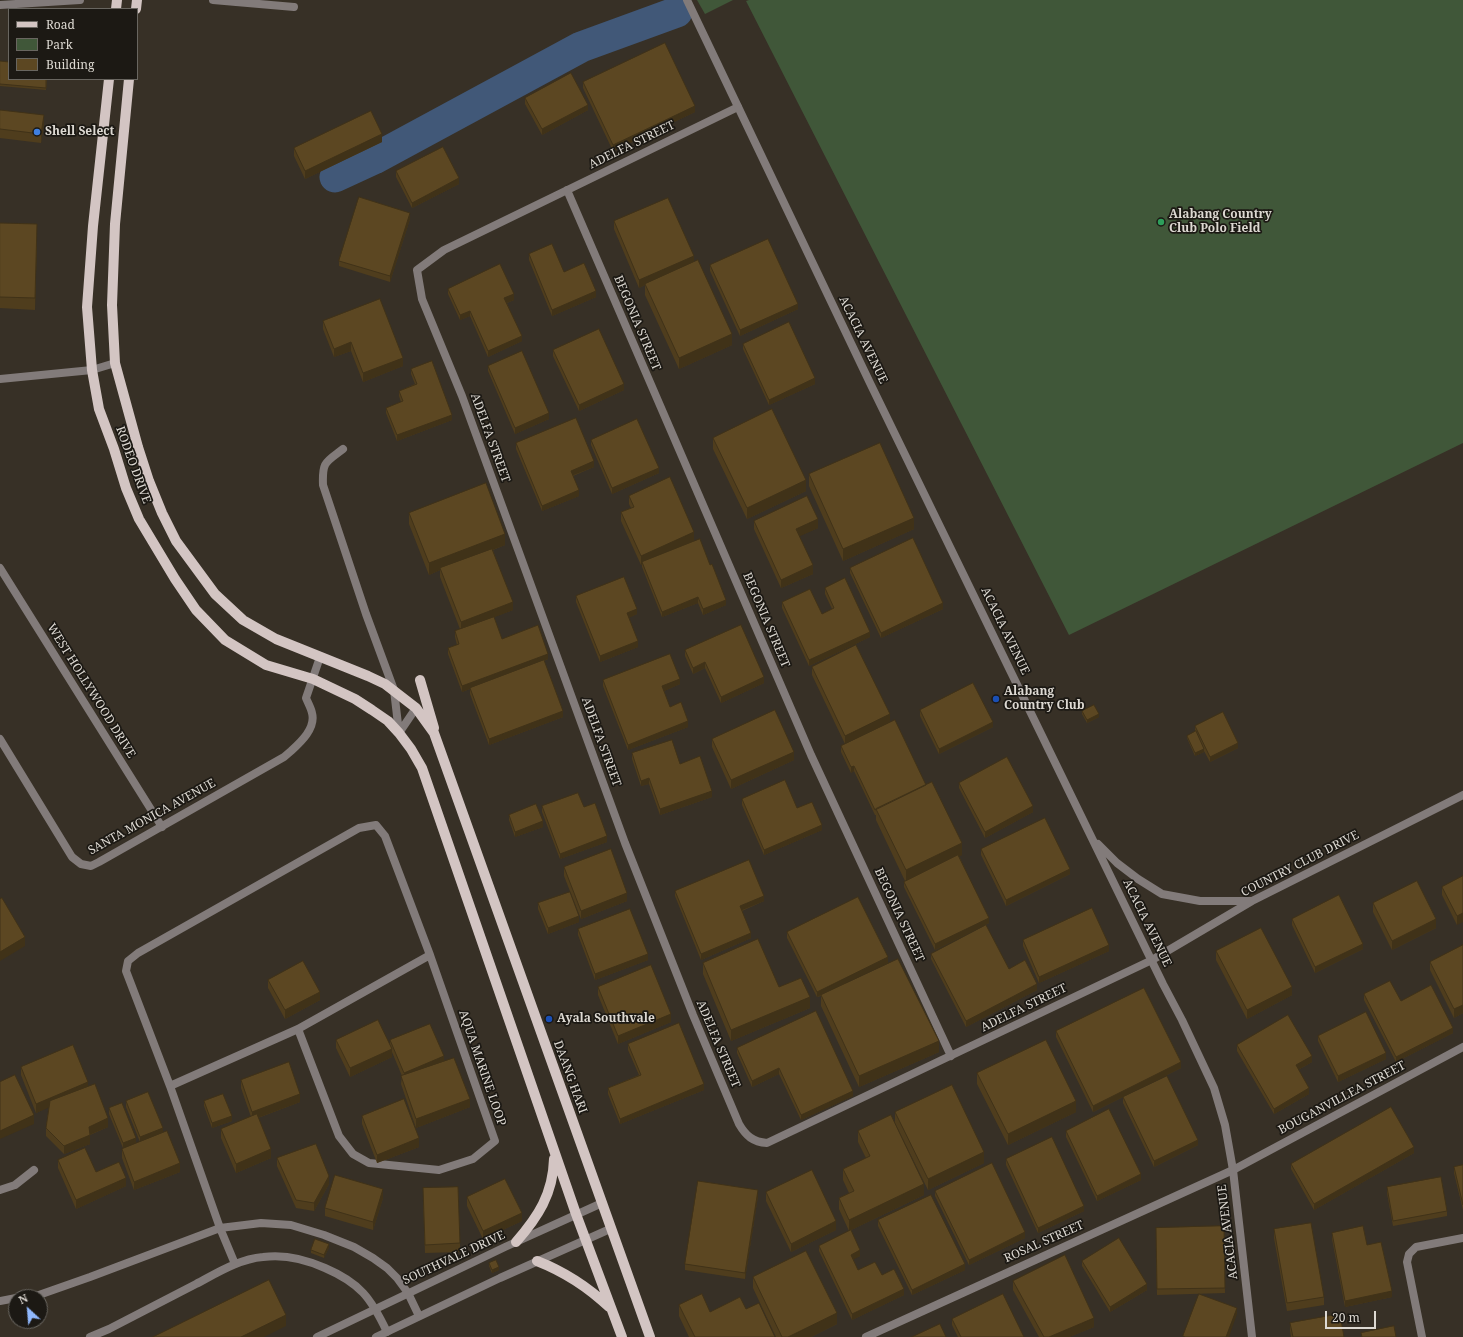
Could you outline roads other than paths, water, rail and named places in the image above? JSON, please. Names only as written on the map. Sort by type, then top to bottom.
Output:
[{"type":"main road","name":"RODEO DRIVE","points":[[109,80],[93,226],[88,307],[92,370],[99,409],[126,488],[139,518],[154,546],[196,610],[224,640],[266,665],[313,680],[361,703],[388,721],[400,733],[411,749],[422,768],[554,1153]]},
{"type":"main road","name":"RODEO DRIVE","points":[[129,80],[115,224],[112,305],[115,363],[148,482],[162,513],[176,541],[215,594],[243,620],[276,639],[368,676],[394,690],[416,708],[434,733],[442,758]]},
{"type":"main road","points":[[420,680],[442,758]]},
{"type":"main road","name":"DAANG HARI","points":[[442,758],[650,1337]]},
{"type":"main road","points":[[554,1153],[622,1337]]},
{"type":"main road","points":[[516,1242],[537,1216],[545,1201],[552,1180],[554,1153]]},
{"type":"main road","points":[[538,1261],[554,1268],[585,1286],[612,1309]]},
{"type":"street","points":[[0,5],[80,0]]},
{"type":"street","points":[[213,0],[294,7]]},
{"type":"street","name":"ACACIA AVENUE","points":[[687,0],[874,390],[1214,1088],[1225,1125],[1232,1170],[1252,1337]]},
{"type":"street","name":"ADELFA STREET","points":[[738,107],[444,250],[417,270],[422,299],[462,396],[625,843],[693,1015],[739,1124],[744,1133],[750,1138],[758,1142],[767,1143],[1152,960]]},
{"type":"street","name":"BEGONIA STREET","points":[[567,190],[811,755],[951,1056]]},
{"type":"street","points":[[0,379],[92,370],[115,363]]},
{"type":"street","points":[[343,449],[326,461],[322,470],[323,485],[366,614],[394,690],[400,733]]},
{"type":"street","name":"WEST HOLLYWOOD DRIVE","points":[[0,568],[162,827]]},
{"type":"street","name":"SANTA MONICA AVENUE","points":[[0,738],[72,857],[81,864],[91,866],[162,827],[284,756],[299,744],[307,734],[313,721],[313,714],[306,698],[320,656]]},
{"type":"street","points":[[400,733],[416,708]]},
{"type":"street","name":"COUNTRY CLUB DRIVE","points":[[1152,960],[1252,901],[1463,795]]},
{"type":"street","points":[[170,1086],[298,1029],[430,955],[385,836],[376,825],[359,828],[138,953],[128,961],[126,971],[170,1086],[220,1228],[235,1264]]},
{"type":"street","points":[[1093,840],[1117,863],[1138,880],[1162,894],[1200,901],[1252,901]]},
{"type":"street","name":"AQUA MARINE LOOP","points":[[298,1029],[339,1136],[353,1154],[369,1163],[439,1170],[473,1159],[495,1141],[430,955]]},
{"type":"street","name":"BOUGANVILLEA STREET","points":[[1232,1170],[1463,1047]]},
{"type":"street","points":[[0,1190],[15,1185],[34,1170]]},
{"type":"street","name":"ROSAL STREET","points":[[866,1337],[1232,1170]]},
{"type":"street","name":"SOUTHVALE DRIVE","points":[[317,1337],[516,1242],[602,1203]]},
{"type":"street","points":[[48,1292],[220,1228],[261,1223],[291,1225],[324,1235],[354,1247],[373,1258],[387,1268],[408,1293],[419,1316]]},
{"type":"street","points":[[376,1337],[610,1229]]},
{"type":"street","points":[[1422,1337],[1407,1262],[1409,1254],[1416,1247],[1463,1238]]},
{"type":"street","points":[[90,1337],[109,1329],[235,1264],[262,1257],[286,1256],[314,1263],[340,1275],[349,1281],[365,1294],[376,1308],[387,1332]]},
{"type":"waterway","points":[[335,177],[374,159],[581,47],[677,12]]},
{"type":"place","name":"Shell Select","points":[[37,132]]},
{"type":"place","name":"Alabang Country Club Polo Field","points":[[1161,222]]},
{"type":"place","name":"Alabang Country Club","points":[[996,699]]},
{"type":"place","name":"Ayala Southvale","points":[[549,1019]]}]
